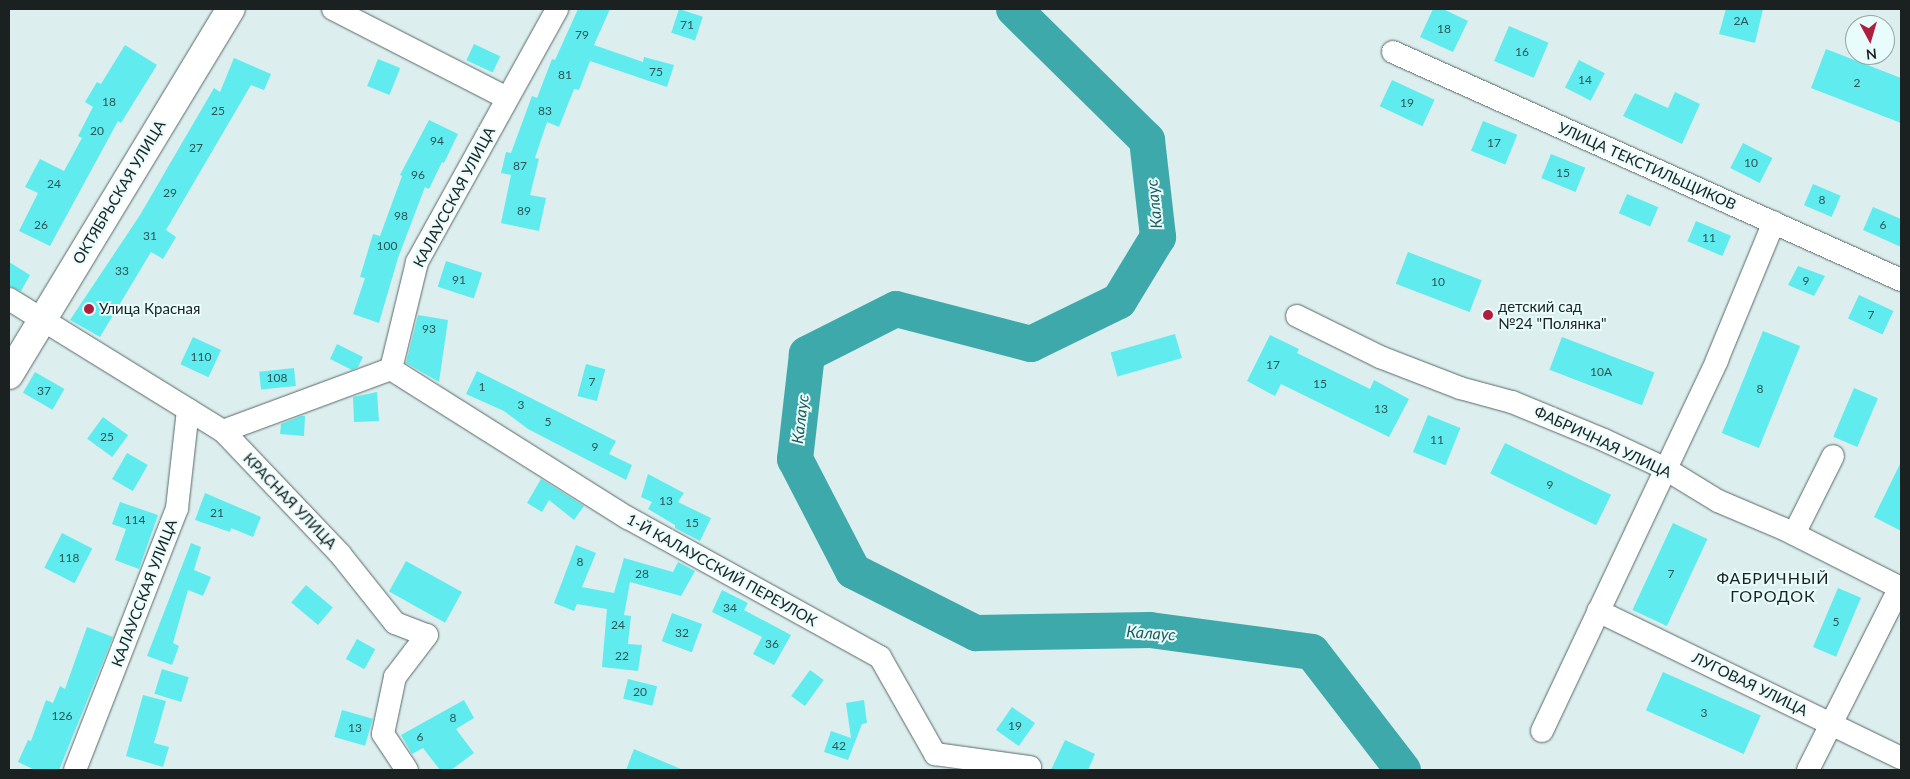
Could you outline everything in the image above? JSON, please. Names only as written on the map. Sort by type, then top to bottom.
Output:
[{"type":"main road","name":"ОКТЯБРЬСКАЯ УЛИЦА","points":[[9,375],[231,9]]},
{"type":"street","points":[[332,9],[507,98]]},
{"type":"street","name":"КАЛАУССКАЯ УЛИЦА","points":[[391,369],[417,262],[558,9]]},
{"type":"street","name":"УЛИЦА ТЕКСТИЛЬЩИКОВ","points":[[1393,52],[1901,280]]},
{"type":"street","points":[[1542,731],[1664,468],[1717,360],[1774,222]]},
{"type":"street","name":"КРАСНАЯ УЛИЦА","points":[[9,298],[223,431],[340,554],[395,623],[427,635],[395,677],[383,734],[407,770]]},
{"type":"street","name":"ФАБРИЧНАЯ УЛИЦА","points":[[1297,316],[1380,357],[1460,388],[1512,402],[1664,468],[1718,501],[1794,534],[1901,588]]},
{"type":"street","points":[[223,431],[391,369]]},
{"type":"street","name":"1-Й КАЛАУССКИЙ ПЕРЕУЛОК","points":[[391,369],[628,518],[880,658],[935,754],[1030,767]]},
{"type":"street","name":"КАЛАУССКАЯ УЛИЦА","points":[[75,770],[177,508],[188,410]]},
{"type":"street","points":[[1794,534],[1833,456]]},
{"type":"street","points":[[1808,770],[1901,588]]},
{"type":"street","name":"ЛУГОВАЯ УЛИЦА","points":[[1598,611],[1901,758]]},
{"type":"building","points":[[578,9],[610,9],[594,45],[643,62],[644,57],[674,65],[667,87],[590,61],[579,90],[574,89],[559,127],[547,122],[535,158],[539,159],[530,195],[546,198],[539,231],[501,223],[511,175],[501,173],[506,152],[511,153],[532,96],[537,98],[552,59],[555,60]]},
{"type":"building","points":[[679,9],[703,17],[695,41],[671,33]]},
{"type":"building","points":[[1433,9],[1443,9],[1468,21],[1453,52],[1420,37]]},
{"type":"building","points":[[1726,9],[1763,9],[1755,43],[1719,34]]},
{"type":"building","points":[[1509,26],[1549,43],[1534,78],[1494,61]]},
{"type":"building","points":[[474,44],[500,56],[493,73],[466,60]]},
{"type":"building","points":[[125,45],[157,65],[121,123],[118,121],[50,246],[19,231],[38,193],[25,187],[40,159],[64,171],[82,138],[78,136],[93,107],[85,102],[97,82],[101,84]]},
{"type":"building","points":[[1826,49],[1845,56],[1845,65],[1867,65],[1901,78],[1901,123],[1811,88]]},
{"type":"building","points":[[234,58],[271,74],[264,90],[251,85],[166,230],[176,237],[163,259],[151,252],[100,337],[70,320],[140,215],[214,88],[220,92]]},
{"type":"building","points":[[378,59],[400,68],[389,95],[367,86]]},
{"type":"building","points":[[1579,60],[1605,73],[1591,101],[1565,88]]},
{"type":"building","points":[[1392,80],[1435,100],[1422,126],[1380,106]]},
{"type":"building","points":[[1675,92],[1700,104],[1682,144],[1623,116],[1635,93],[1668,108]]},
{"type":"building","points":[[429,120],[458,134],[429,189],[425,187],[398,258],[379,323],[353,314],[365,278],[360,277],[373,234],[380,236],[402,176],[400,175]]},
{"type":"building","points":[[1483,121],[1517,135],[1505,165],[1471,151]]},
{"type":"building","points":[[1743,143],[1772,158],[1760,183],[1730,168]]},
{"type":"building","points":[[1551,154],[1585,168],[1576,192],[1541,178]]},
{"type":"building","points":[[1813,184],[1841,196],[1832,217],[1804,205]]},
{"type":"building","points":[[1627,194],[1658,207],[1650,227],[1619,213]]},
{"type":"building","points":[[1873,207],[1901,219],[1901,247],[1863,230]]},
{"type":"building","points":[[1696,221],[1731,236],[1722,256],[1687,241]]},
{"type":"building","points":[[1408,252],[1482,280],[1470,312],[1396,284]]},
{"type":"building","points":[[446,261],[482,273],[474,298],[438,287]]},
{"type":"building","points":[[9,262],[30,275],[21,291],[9,286]]},
{"type":"building","points":[[1798,266],[1825,276],[1814,296],[1788,285]]},
{"type":"building","points":[[1859,295],[1893,311],[1882,335],[1848,319]]},
{"type":"building","points":[[418,315],[448,320],[439,382],[406,363]]},
{"type":"building","points":[[1763,331],[1800,346],[1759,448],[1722,433]]},
{"type":"building","points":[[1175,334],[1182,358],[1117,376],[1111,352]]},
{"type":"building","points":[[1270,335],[1299,349],[1297,353],[1370,389],[1374,380],[1409,399],[1389,437],[1281,384],[1275,396],[1247,381]]},
{"type":"building","points":[[193,337],[221,350],[208,377],[180,364]]},
{"type":"building","points":[[1562,337],[1654,372],[1642,405],[1549,370]]},
{"type":"building","points":[[337,344],[363,357],[358,367],[352,370],[330,359]]},
{"type":"building","points":[[586,364],[605,369],[597,401],[577,396]]},
{"type":"building","points":[[294,368],[296,386],[261,390],[259,372]]},
{"type":"building","points":[[477,371],[616,441],[609,454],[632,465],[626,480],[528,429],[504,411],[466,394]]},
{"type":"building","points":[[35,372],[64,389],[52,410],[23,393]]},
{"type":"building","points":[[1854,388],[1878,398],[1857,447],[1833,437]]},
{"type":"building","points":[[377,392],[379,421],[354,422],[353,397]]},
{"type":"building","points":[[1428,415],[1460,428],[1445,465],[1413,452]]},
{"type":"building","points":[[305,416],[304,436],[280,434],[281,424]]},
{"type":"building","points":[[103,417],[128,435],[112,457],[87,439]]},
{"type":"building","points":[[1505,443],[1611,495],[1596,525],[1490,474]]},
{"type":"building","points":[[127,453],[148,465],[133,491],[112,479]]},
{"type":"building","points":[[1901,462],[1901,531],[1874,517]]},
{"type":"building","points":[[648,474],[684,493],[678,502],[711,518],[700,541],[675,528],[675,525],[648,509],[652,502],[641,497]]},
{"type":"building","points":[[541,479],[584,506],[574,520],[549,500],[542,512],[527,503]]},
{"type":"building","points":[[205,493],[261,517],[253,537],[231,528],[230,532],[195,520]]},
{"type":"building","points":[[120,502],[158,515],[139,569],[115,560],[126,529],[112,524]]},
{"type":"building","points":[[1673,523],[1707,539],[1667,626],[1632,610]]},
{"type":"building","points":[[62,533],[92,548],[75,583],[44,568]]},
{"type":"building","points":[[191,543],[201,547],[194,570],[211,577],[203,596],[188,590],[173,643],[179,646],[172,665],[147,656]]},
{"type":"building","points":[[576,545],[596,553],[582,587],[614,593],[624,558],[673,572],[678,562],[695,571],[681,596],[630,582],[624,615],[631,616],[628,644],[642,645],[638,671],[602,667],[607,609],[577,604],[574,611],[554,603]]},
{"type":"building","points":[[406,561],[462,592],[445,623],[389,592]]},
{"type":"building","points":[[306,585],[333,607],[318,625],[291,603]]},
{"type":"building","points":[[1838,588],[1861,598],[1836,657],[1813,647]]},
{"type":"building","points":[[722,590],[748,603],[744,610],[791,635],[774,665],[753,654],[762,637],[712,612]]},
{"type":"building","points":[[672,613],[702,624],[692,652],[662,641]]},
{"type":"building","points":[[87,627],[113,637],[59,770],[35,770],[18,762],[28,740],[31,741],[46,700],[53,703],[60,686],[65,689]]},
{"type":"building","points":[[357,639],[375,649],[364,669],[346,659]]},
{"type":"building","points":[[162,669],[189,677],[181,702],[154,694]]},
{"type":"building","points":[[810,670],[824,680],[805,706],[791,696]]},
{"type":"building","points":[[1663,672],[1761,716],[1744,754],[1646,710]]},
{"type":"building","points":[[628,679],[657,686],[652,706],[623,698]]},
{"type":"building","points":[[143,695],[166,701],[154,743],[169,747],[163,767],[126,756]]},
{"type":"building","points":[[464,700],[474,718],[456,729],[474,753],[451,770],[440,770],[423,748],[412,754],[401,735]]},
{"type":"building","points":[[864,700],[867,723],[862,724],[848,760],[824,752],[831,731],[851,738],[846,703]]},
{"type":"building","points":[[1012,707],[1035,723],[1019,746],[996,730]]},
{"type":"building","points":[[342,710],[373,719],[365,746],[334,737]]},
{"type":"building","points":[[1065,740],[1095,754],[1088,770],[1051,770]]},
{"type":"building","points":[[634,749],[683,770],[626,770]]},
{"type":"waterway","name":"Калаус","points":[[1014,9],[1147,140],[1158,237],[1119,301],[1031,344],[896,309],[807,354],[795,459],[853,571],[976,633],[1150,630],[1312,652],[1403,770]]},
{"type":"place","name":"Улица Красная","points":[[89,309]]},
{"type":"place","name":"детский сад №24 \"Полянка\"","points":[[1488,315]]},
{"type":"district","name":"ФАБРИЧНЫЙ ГОРОДОК","points":[[1773,587]]}]
